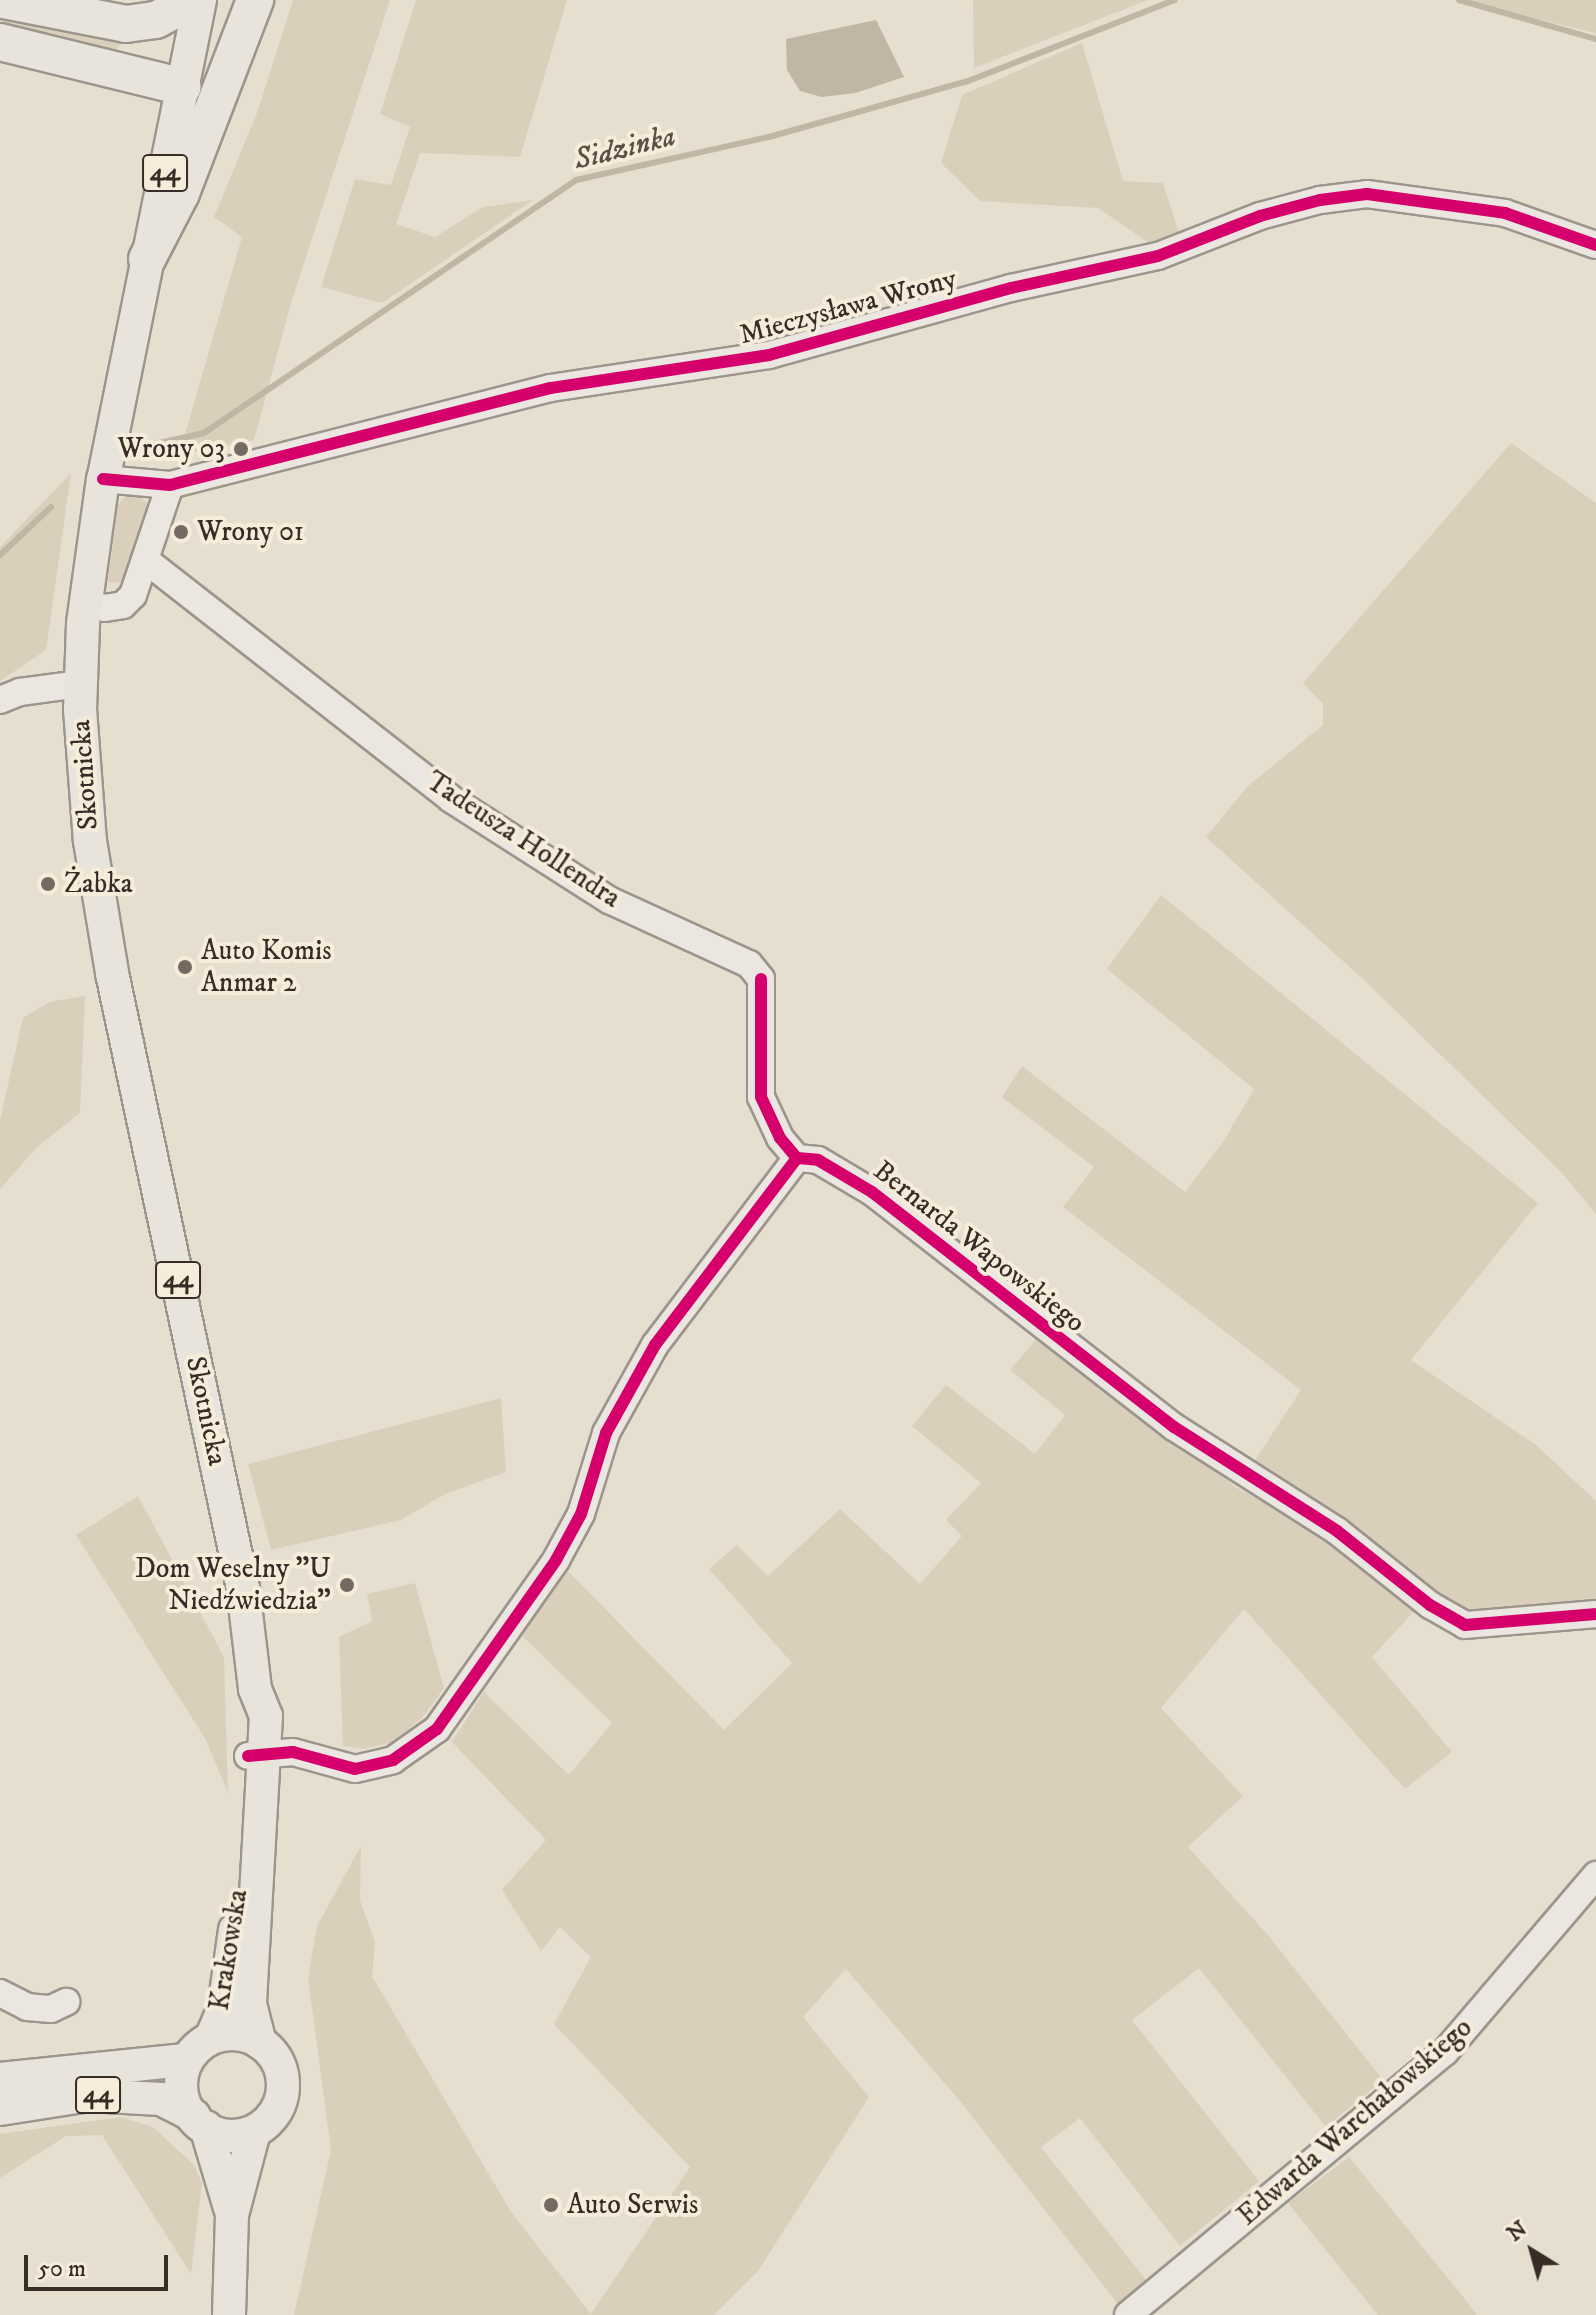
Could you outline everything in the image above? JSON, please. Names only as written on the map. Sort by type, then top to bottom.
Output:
[{"type":"highway","points":[[4,0],[126,24],[156,20],[193,0]]},
{"type":"highway","points":[[147,259],[181,193],[255,0]]},
{"type":"highway","points":[[0,42],[183,87]]},
{"type":"main road","name":"Skotnicka","points":[[200,0],[103,479],[85,604],[80,684],[95,873],[243,1588],[255,1689],[247,1720],[257,1755],[249,1877]]},
{"type":"main road","name":"Krakowska","points":[[212,2036],[224,2008],[249,1877]]},
{"type":"main road","name":"Krakowska","points":[[249,1877],[250,2004],[260,2043]]},
{"type":"main road","points":[[212,2036],[260,2043]]},
{"type":"main road","name":"44","points":[[0,2079],[185,2060],[212,2036]]},
{"type":"main road","name":"44","points":[[0,2109],[88,2095],[161,2099],[230,2136],[254,2132],[272,2119],[283,2093],[278,2066],[260,2043]]},
{"type":"main road","points":[[185,2060],[179,2084],[200,2122],[232,2215]]},
{"type":"main road","points":[[229,2315],[232,2215],[254,2132]]},
{"type":"street","name":"Mieczysława Wrony","points":[[103,479],[170,485],[551,388],[776,354],[1011,288],[1158,256],[1260,216],[1320,200],[1367,194],[1505,213],[1596,245]]},
{"type":"street","points":[[85,604],[123,605],[142,580],[170,485]]},
{"type":"street","name":"Tadeusza Hollendra","points":[[148,562],[451,799],[609,900],[749,964],[761,979],[761,1097],[780,1138],[797,1158]]},
{"type":"street","points":[[0,700],[80,684]]},
{"type":"street","points":[[257,1755],[293,1752],[355,1769],[393,1760],[437,1729],[556,1560],[581,1514],[606,1433],[655,1345],[797,1158]]},
{"type":"street","name":"Bernarda Wapowskiego","points":[[797,1158],[818,1160],[872,1192],[1174,1427],[1337,1531],[1430,1605],[1465,1625],[1596,1614]]},
{"type":"street","name":"Edwarda Warchałowskiego","points":[[1128,2315],[1445,2052],[1596,1875]]},
{"type":"street","points":[[0,1993],[27,2007],[51,2009],[66,2002]]},
{"type":"shaded area","points":[[293,0],[390,0],[291,303],[254,440],[179,455],[242,237],[214,217],[257,113]]},
{"type":"shaded area","points":[[416,0],[567,0],[520,157],[420,153],[396,224],[435,237],[483,207],[533,200],[382,303],[321,287],[355,179],[391,185],[410,127],[380,114]]},
{"type":"shaded area","points":[[973,0],[1148,0],[974,68]]},
{"type":"shaded area","points":[[1467,0],[1596,0],[1596,33],[1473,4]]},
{"type":"shaded area","points":[[0,13],[120,38],[120,45],[113,53],[0,31]]},
{"type":"shaded area","points":[[876,20],[904,77],[855,93],[822,97],[800,91],[787,70],[786,39]]},
{"type":"shaded area","points":[[1082,43],[1123,181],[1163,183],[1179,233],[1149,243],[1098,208],[980,201],[941,163],[962,95]]},
{"type":"shaded area","points":[[1511,443],[1596,503],[1596,1214],[1562,1173],[1365,981],[1206,837],[1248,786],[1323,725],[1323,704],[1303,683]]},
{"type":"shaded area","points":[[71,473],[46,650],[0,681],[0,547]]},
{"type":"shaded area","points":[[138,494],[152,509],[126,582],[108,583],[118,505],[126,495]]},
{"type":"shaded area","points":[[1161,895],[1538,1203],[1411,1360],[1536,1445],[1596,1501],[1596,1603],[1463,1616],[1246,1474],[1301,1390],[1063,1207],[1094,1167],[1002,1097],[1022,1066],[1185,1192],[1223,1142],[1254,1089],[1107,969]]},
{"type":"shaded area","points":[[85,996],[80,1113],[37,1147],[0,1189],[0,1120],[23,1018],[49,1002]]},
{"type":"shaded area","points":[[1038,1337],[1237,1488],[1330,1536],[1417,1608],[1372,1657],[1452,1752],[1405,1789],[1244,1609],[1161,1708],[1243,1796],[1188,1847],[1267,1934],[1383,2080],[1326,2127],[1199,1968],[1132,2020],[1259,2181],[1180,2246],[1080,2118],[1041,2147],[1146,2280],[1118,2304],[960,2101],[846,1969],[803,2017],[869,2097],[758,2271],[714,2315],[294,2315],[331,2150],[308,1978],[317,1926],[361,1846],[360,1900],[375,1942],[372,1976],[511,2212],[591,2314],[690,2167],[554,2024],[591,1957],[560,1927],[541,1951],[502,1890],[546,1840],[452,1742],[484,1692],[569,1775],[612,1723],[518,1632],[564,1567],[724,1730],[792,1663],[709,1569],[737,1545],[768,1576],[840,1509],[920,1584],[962,1536],[946,1520],[981,1483],[912,1426],[946,1385],[1035,1454],[1065,1415],[1010,1370]]},
{"type":"shaded area","points":[[501,1398],[506,1472],[445,1494],[401,1520],[271,1550],[248,1464]]},
{"type":"shaded area","points":[[138,1496],[224,1657],[228,1793],[206,1740],[76,1535]]},
{"type":"shaded area","points":[[415,1583],[444,1688],[422,1718],[393,1742],[364,1749],[343,1746],[339,1637],[372,1621],[367,1594]]},
{"type":"shaded area","points":[[121,2117],[153,2127],[194,2165],[202,2183],[191,2274],[102,2135],[66,2136],[0,2178],[0,2134]]},
{"type":"shaded area","points":[[1349,2157],[1477,2315],[1378,2315],[1288,2203]]},
{"type":"waterway","name":"Sidzinka","points":[[137,448],[204,433],[576,180],[769,137],[968,81],[1175,0]]},
{"type":"waterway","points":[[1459,0],[1596,39]]},
{"type":"waterway","name":"Sidzinka","points":[[0,555],[51,507]]},
{"type":"cycle path","points":[[103,479],[170,485],[551,388],[769,355],[1011,288],[1158,256],[1260,216],[1320,200],[1367,194],[1505,213],[1596,245]]},
{"type":"cycle path","points":[[761,979],[761,1097],[780,1138],[797,1158]]},
{"type":"cycle path","points":[[248,1756],[293,1752],[355,1769],[393,1760],[437,1729],[556,1560],[581,1514],[606,1433],[655,1345],[797,1158],[818,1160],[872,1192],[1174,1427],[1337,1531],[1430,1605],[1465,1625],[1596,1614]]},
{"type":"place","name":"Wrony 03","points":[[241,449]]},
{"type":"place","name":"Wrony 01","points":[[181,532]]},
{"type":"place","name":"Żabka","points":[[48,884]]},
{"type":"place","name":"Auto Komis Anmar 2","points":[[185,967]]},
{"type":"place","name":"Dom Weselny \"U Niedźwiedzia\"","points":[[347,1585]]},
{"type":"place","name":"Auto Serwis","points":[[551,2205]]}]
